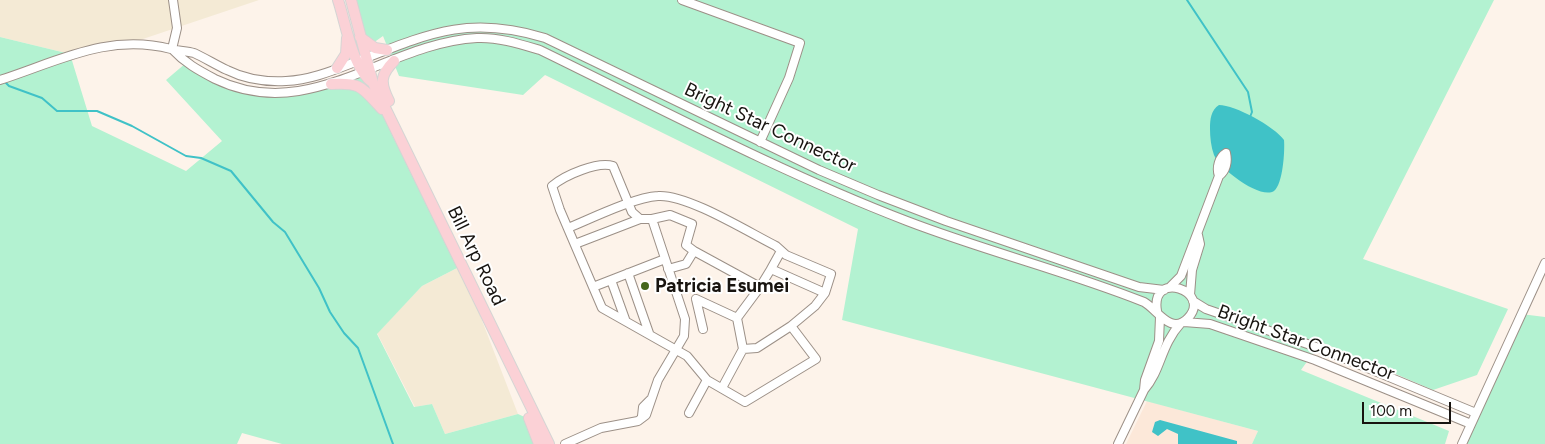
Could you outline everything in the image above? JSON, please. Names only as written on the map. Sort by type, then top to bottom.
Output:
[{"type":"main road","name":"Bill Arp Road","points":[[338,0],[346,28],[361,60],[548,444]]},
{"type":"main road","name":"Bill Arp Road","points":[[351,0],[360,37],[361,60]]},
{"type":"main road","points":[[337,68],[346,54],[346,28]]},
{"type":"main road","points":[[360,37],[375,48],[387,50]]},
{"type":"main road","points":[[394,61],[385,71],[382,79],[384,90],[413,152],[409,157]]},
{"type":"main road","points":[[331,84],[348,83],[359,86],[388,115]]},
{"type":"main road","points":[[530,405],[529,419],[539,444]]},
{"type":"street","points":[[172,49],[177,28],[174,0]]},
{"type":"street","points":[[682,0],[800,43],[789,78],[760,142]]},
{"type":"street","name":"Bright Star Connector","points":[[0,80],[70,54],[131,43],[193,53],[230,72],[254,79],[287,81],[337,68],[430,34],[451,29],[477,26],[522,31],[545,38],[819,170],[913,209],[1140,287],[1167,289]]},
{"type":"street","name":"Bright Star Connector","points":[[172,49],[186,63],[225,83],[252,92],[288,93],[331,84],[433,46],[478,38],[519,43],[540,50],[754,153],[873,207],[942,233],[1136,298],[1152,306],[1159,314]]},
{"type":"street","points":[[1144,390],[1145,380],[1159,341],[1157,299],[1181,276],[1219,176],[1223,173],[1227,160],[1227,149]]},
{"type":"street","points":[[640,219],[632,212],[613,166],[604,162],[562,177],[552,186],[602,308],[625,319],[687,356],[707,380],[745,402],[816,359],[791,326]]},
{"type":"street","points":[[568,228],[629,204],[657,196],[684,199],[786,255],[832,274],[825,293],[815,306],[791,326],[757,348],[743,349]]},
{"type":"street","points":[[575,244],[640,219],[652,219],[670,215],[692,224],[686,246],[760,287]]},
{"type":"street","points":[[565,444],[602,428],[638,421],[642,416],[643,407],[650,400],[684,336],[685,319],[652,219]]},
{"type":"street","points":[[1118,444],[1144,390],[1152,381],[1170,335],[1192,312],[1192,270],[1200,244],[1198,235]]},
{"type":"street","points":[[668,269],[686,264],[694,251]]},
{"type":"street","points":[[736,318],[760,287],[781,251]]},
{"type":"street","points":[[593,288],[628,272],[665,259]]},
{"type":"street","points":[[1462,444],[1545,263]]},
{"type":"street","points":[[771,269],[825,293]]},
{"type":"street","points":[[628,272],[649,333]]},
{"type":"street","points":[[611,280],[625,319]]},
{"type":"street","points":[[1167,289],[1181,288],[1192,298]]},
{"type":"street","name":"Bright Star Connector","points":[[1192,298],[1206,310],[1356,362],[1476,413]]},
{"type":"street","points":[[703,329],[696,299],[736,318]]},
{"type":"street","points":[[1159,314],[1171,324],[1183,322]]},
{"type":"street","points":[[722,388],[743,349],[736,318]]},
{"type":"street","name":"Bright Star Connector","points":[[1183,322],[1210,324],[1315,360],[1471,424]]},
{"type":"street","points":[[689,413],[707,380]]},
{"type":"shaded area","points":[[0,0],[259,0],[131,43],[70,54],[0,37]]},
{"type":"shaded area","points":[[461,266],[518,414],[445,434],[432,404],[415,407],[377,333],[422,286]]},
{"type":"shaded area","points":[[1147,401],[1258,431],[1252,444],[1126,444]]},
{"type":"green space","points":[[348,0],[1494,0],[1363,259],[1508,309],[1477,375],[1433,390],[1321,342],[1301,370],[1449,431],[1445,444],[1252,444],[1258,431],[842,320],[858,229],[545,75],[523,95],[399,76],[383,36],[359,53]]},
{"type":"green space","points":[[0,37],[70,54],[92,126],[186,171],[222,141],[166,80],[186,63],[225,83],[288,93],[363,72],[461,266],[422,286],[377,334],[414,407],[432,404],[445,434],[518,414],[529,419],[539,444],[282,444],[242,433],[237,444],[0,444]]},
{"type":"green space","points":[[1521,314],[1545,317],[1545,444],[1462,444]]},
{"type":"water","points":[[1219,105],[1234,108],[1254,117],[1279,134],[1284,140],[1284,159],[1280,182],[1274,191],[1268,193],[1250,187],[1231,174],[1217,161],[1211,145],[1210,125],[1213,112]]},
{"type":"water","points":[[1160,420],[1237,441],[1237,444],[1178,444],[1178,434],[1167,429],[1158,436],[1152,432],[1155,422]]},
{"type":"waterway","points":[[1187,0],[1248,92],[1252,112],[1250,117]]},
{"type":"waterway","points":[[5,82],[9,86],[42,98],[57,111],[97,111],[132,126],[186,156],[201,158],[231,171],[273,222],[285,232],[319,288],[330,312],[344,333],[358,348],[393,444]]},
{"type":"place","name":"Patricia Esumei","points":[[645,286]]}]
